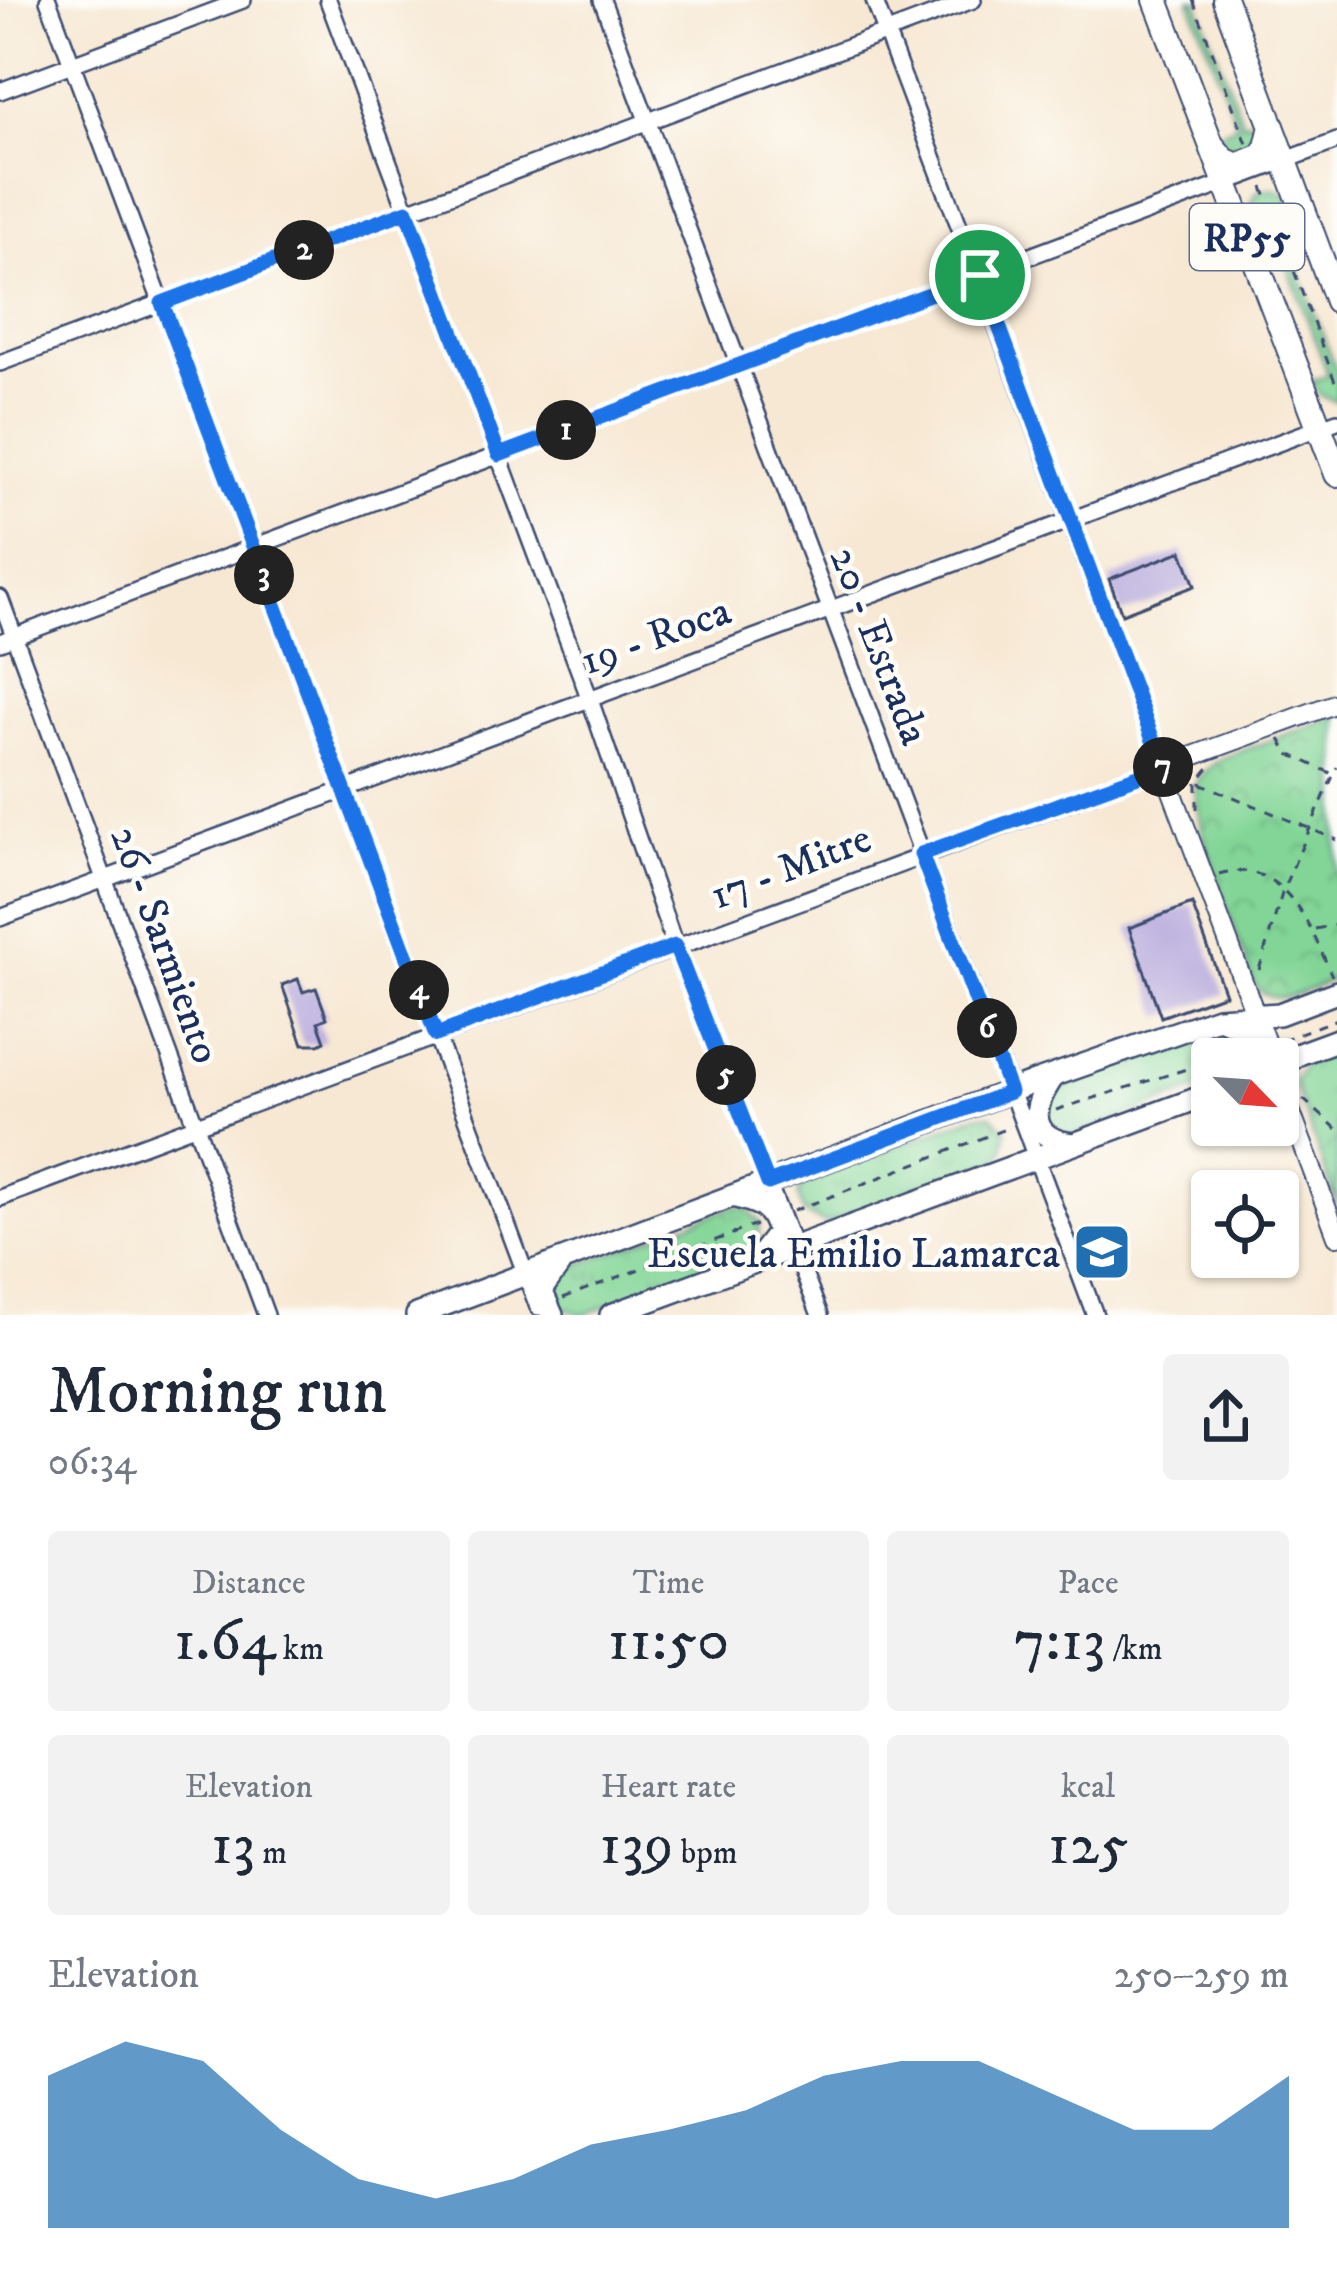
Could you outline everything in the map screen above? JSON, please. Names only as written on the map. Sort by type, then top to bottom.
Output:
[{"type":"main road","name":"RP55","points":[[1156,0],[1227,182],[1332,427],[1335,468]]},
{"type":"main road","name":"RP55","points":[[1225,0],[1337,301]]},
{"type":"main road","points":[[1213,146],[1224,160],[1255,167],[1265,154],[1272,123]]},
{"type":"main road","points":[[417,1315],[1054,1076],[1218,1018],[1257,1018],[1335,986]]},
{"type":"main road","points":[[1218,1018],[1235,1024],[1249,1038]]},
{"type":"main road","points":[[1299,1054],[1337,1040]]},
{"type":"main road","points":[[1054,1076],[1029,1119],[1057,1142],[1073,1144]]},
{"type":"main road","points":[[610,1315],[1191,1101]]},
{"type":"main road","points":[[732,1196],[766,1205],[778,1217],[778,1233],[758,1260]]},
{"type":"main road","points":[[546,1311],[541,1290],[564,1260]]},
{"type":"street","points":[[48,0],[526,1274],[546,1311]]},
{"type":"street","points":[[0,92],[243,0]]},
{"type":"street","points":[[328,0],[590,698],[675,946],[820,1315]]},
{"type":"street","name":"20 - Estrada","points":[[602,0],[1010,1092],[1029,1119],[1095,1315]]},
{"type":"street","points":[[874,0],[1264,1038]]},
{"type":"street","points":[[0,363],[973,0]]},
{"type":"street","points":[[7,639],[1227,182],[1255,167],[1337,141]]},
{"type":"street","name":"19 - Roca","points":[[0,918],[829,608],[1332,427]]},
{"type":"street","name":"26 - Sarmiento","points":[[0,598],[7,639],[105,881],[266,1315]]},
{"type":"street","name":"17 - Mitre","points":[[0,1198],[1337,703]]},
{"type":"street","points":[[1299,1132],[1337,1236]]},
{"type":"path","points":[[1192,0],[1337,387]]},
{"type":"path","points":[[1279,738],[1289,754],[1336,775]]},
{"type":"path","points":[[1197,809],[1198,782],[1212,764]]},
{"type":"path","points":[[1255,983],[1284,887],[1337,767]]},
{"type":"path","points":[[1198,782],[1337,840]]},
{"type":"path","points":[[1217,874],[1234,870],[1284,887],[1312,929],[1335,986]]},
{"type":"path","points":[[1312,929],[1337,925]]},
{"type":"path","points":[[546,1311],[1029,1119],[1191,1068]]},
{"type":"path","points":[[1299,1095],[1337,1129]]},
{"type":"green space","points":[[1190,0],[1197,0],[1243,123],[1260,117],[1262,143],[1243,153],[1223,141],[1220,132],[1237,125]]},
{"type":"green space","points":[[1271,188],[1285,194],[1293,209],[1277,216],[1337,372],[1337,402],[1320,396],[1312,381],[1328,374],[1270,219],[1253,224],[1250,207],[1257,192]]},
{"type":"green space","points":[[1337,716],[1337,978],[1293,996],[1271,997],[1254,983],[1228,912],[1200,821],[1197,783],[1225,757]]},
{"type":"green space","points":[[1224,1027],[1240,1038],[1195,1038]]},
{"type":"green space","points":[[1191,1039],[1191,1092],[1072,1136],[1050,1126],[1046,1116],[1053,1091]]},
{"type":"green space","points":[[1337,1052],[1337,1205],[1299,1096],[1299,1073],[1305,1063]]},
{"type":"green space","points":[[977,1115],[991,1115],[1006,1130],[1003,1153],[995,1161],[826,1224],[804,1214],[798,1195],[806,1180]]},
{"type":"green space","points":[[732,1207],[745,1207],[760,1222],[758,1244],[750,1253],[583,1315],[558,1306],[553,1287],[561,1271]]},
{"type":"building","points":[[1182,551],[1195,586],[1122,614],[1109,579]]},
{"type":"building","points":[[1192,904],[1225,994],[1161,1017],[1129,928]]},
{"type":"building","points":[[298,979],[303,992],[316,988],[327,1018],[318,1022],[325,1041],[319,1044],[303,1044],[282,985]]},
{"type":"place","name":"Escuela Emilio Lamarca","points":[[1102,1252]]},
{"type":"route","points":[[407,211],[499,455],[980,275],[1163,767],[921,854],[1010,1092],[768,1183],[675,946],[436,1035],[162,303],[407,211]]}]
